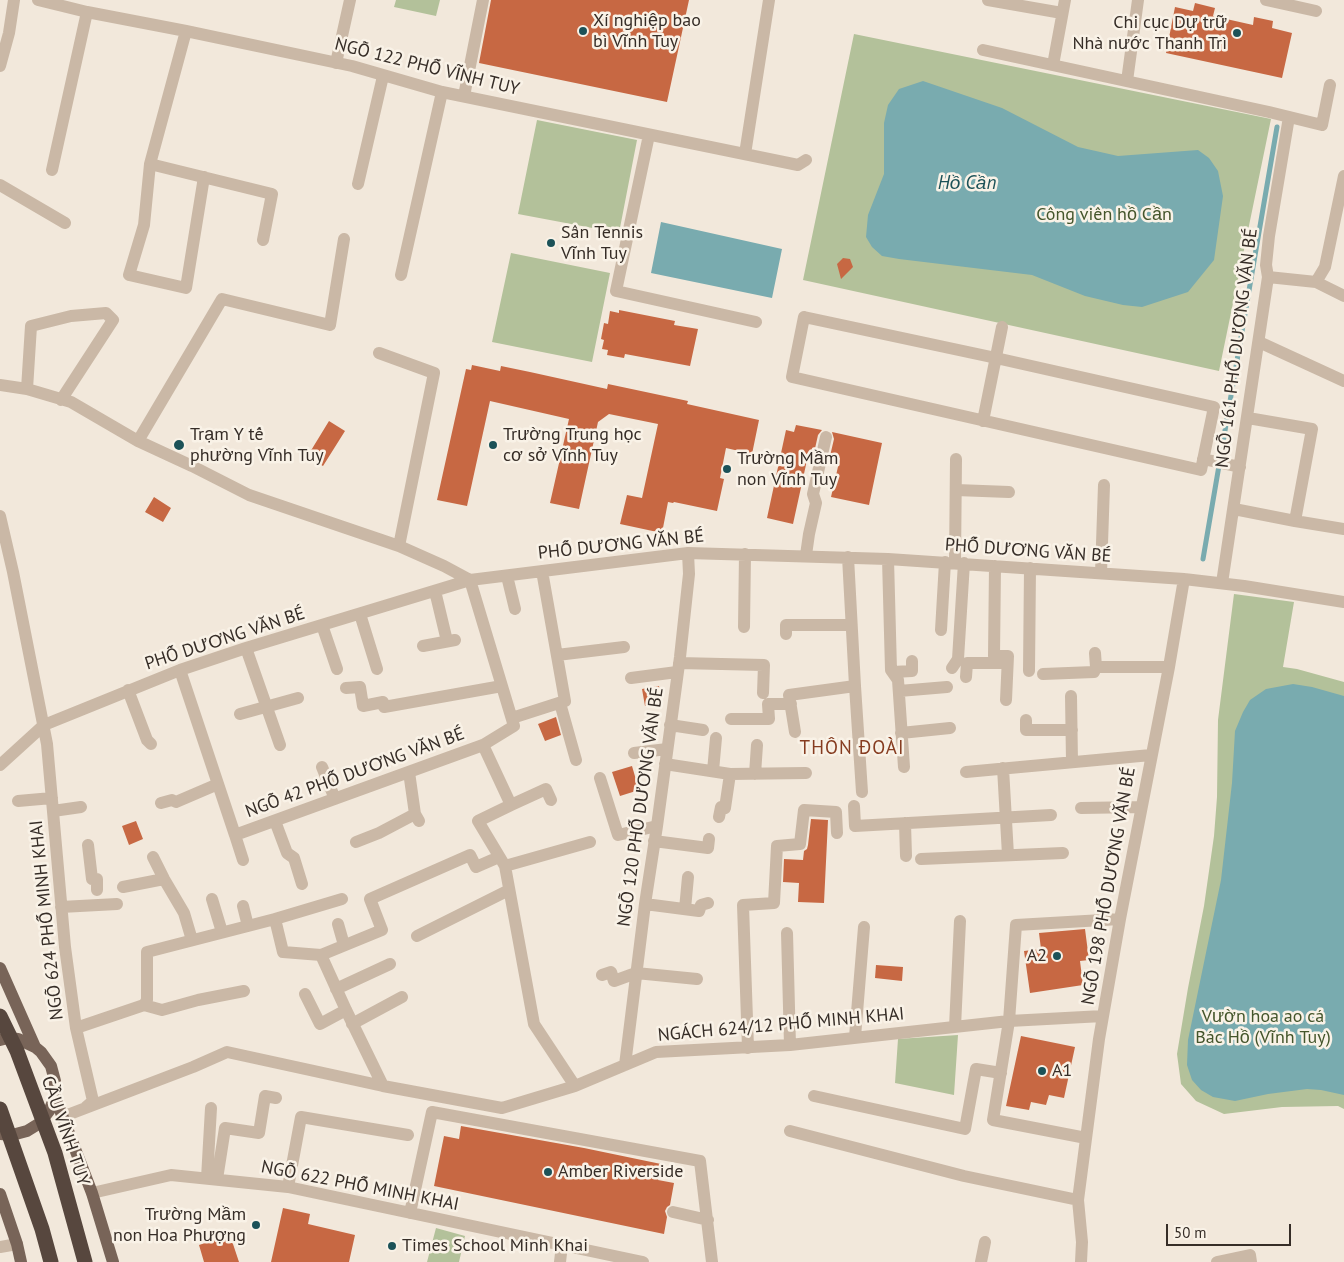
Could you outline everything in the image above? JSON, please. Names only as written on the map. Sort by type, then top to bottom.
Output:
[{"type":"highway","name":"CẦU VĨNH TUY","points":[[0,1016],[17,1051],[56,1153],[85,1262]]},
{"type":"highway","points":[[0,1108],[42,1229],[51,1262]]},
{"type":"main road","points":[[0,968],[35,1047]]},
{"type":"main road","points":[[0,1040],[8,1038],[18,1039],[35,1047],[51,1066],[56,1082],[55,1097],[49,1111],[40,1123],[27,1131],[12,1135],[0,1134]]},
{"type":"main road","points":[[55,1097],[80,1158],[113,1262]]},
{"type":"main road","points":[[0,1194],[21,1262]]},
{"type":"street","points":[[0,66],[9,32],[14,0]]},
{"type":"street","name":"NGÕ 122 PHỐ VĨNH TUY","points":[[38,0],[87,12],[352,66],[442,92],[798,165],[806,160]]},
{"type":"street","points":[[336,63],[350,0]]},
{"type":"street","points":[[464,96],[483,0]]},
{"type":"street","points":[[745,154],[769,0]]},
{"type":"street","points":[[988,0],[1063,6],[1053,64]]},
{"type":"street","points":[[1127,81],[1138,0]]},
{"type":"street","points":[[1266,0],[1316,10]]},
{"type":"street","points":[[52,170],[87,12]]},
{"type":"street","points":[[186,31],[150,164],[144,225],[130,275],[186,288],[204,177]]},
{"type":"street","points":[[983,50],[1269,112],[1322,126],[1330,85]]},
{"type":"street","points":[[358,184],[383,76]]},
{"type":"street","points":[[401,276],[442,92]]},
{"type":"street","name":"NGÕ 161 PHỐ DƯƠNG VĂN BÉ","points":[[1222,583],[1234,509],[1235,466],[1248,418],[1268,277],[1266,265],[1269,236],[1290,117]]},
{"type":"street","points":[[649,135],[616,290],[756,322]]},
{"type":"street","points":[[150,164],[272,194],[262,240]]},
{"type":"street","points":[[1316,282],[1325,267],[1344,176]]},
{"type":"street","points":[[0,185],[65,223]]},
{"type":"street","points":[[138,441],[222,299],[330,325],[344,239]]},
{"type":"street","points":[[1268,277],[1316,282],[1344,296]]},
{"type":"street","points":[[27,389],[31,326],[71,316],[106,313],[113,320],[61,400]]},
{"type":"street","points":[[804,317],[1214,407],[1209,460],[1201,470],[983,421],[792,377],[804,317]]},
{"type":"street","points":[[983,421],[1002,327]]},
{"type":"street","points":[[1259,342],[1344,381]]},
{"type":"street","points":[[379,353],[434,373],[399,546]]},
{"type":"street","points":[[0,386],[27,389],[71,402],[138,441],[249,495],[399,546],[470,580],[512,718],[565,701],[542,571]]},
{"type":"street","points":[[1248,418],[1312,429],[1295,521]]},
{"type":"street","points":[[806,555],[816,503],[813,494],[826,437]]},
{"type":"street","points":[[952,668],[958,659],[954,563],[956,460]]},
{"type":"street","points":[[1209,460],[1235,466]]},
{"type":"street","points":[[1101,573],[1104,485]]},
{"type":"street","points":[[956,490],[1010,492]]},
{"type":"street","points":[[1234,509],[1344,529]]},
{"type":"street","name":"NGÕ 624 PHỐ MINH KHAI","points":[[0,516],[14,572],[48,744],[53,805],[53,876],[61,907],[76,1028],[93,1101],[86,1107]]},
{"type":"street","name":"PHỐ DƯƠNG VĂN BÉ","points":[[0,764],[44,725],[180,670],[246,648],[470,580],[688,553],[806,555],[888,559],[1184,579],[1344,602]]},
{"type":"street","name":"NGÕ 120 PHỐ DƯƠNG VĂN BÉ","points":[[625,1065],[678,668],[689,574],[688,553]]},
{"type":"street","points":[[744,628],[745,554]]},
{"type":"street","points":[[848,557],[862,792]]},
{"type":"street","points":[[888,559],[891,670],[898,680],[904,766]]},
{"type":"street","points":[[941,630],[954,563]]},
{"type":"street","points":[[995,566],[994,656],[1008,656],[1006,700]]},
{"type":"street","points":[[1030,568],[1035,672]]},
{"type":"street","points":[[506,576],[515,610]]},
{"type":"street","name":"NGÕ 198 PHỐ DƯƠNG VĂN BÉ","points":[[1081,1262],[1082,1242],[1078,1200],[1103,1016],[1184,579]]},
{"type":"street","points":[[423,646],[452,640],[435,591]]},
{"type":"street","points":[[360,614],[377,669]]},
{"type":"street","points":[[322,625],[337,669]]},
{"type":"street","points":[[786,634],[786,625],[852,625]]},
{"type":"street","points":[[557,655],[624,647]]},
{"type":"street","points":[[246,648],[280,745]]},
{"type":"street","points":[[966,677],[967,663],[1007,666],[1035,672],[1094,672],[1096,667],[1095,653]]},
{"type":"street","points":[[892,672],[912,671],[912,661]]},
{"type":"street","points":[[631,678],[678,668],[764,665],[763,693]]},
{"type":"street","points":[[1096,667],[1168,667]]},
{"type":"street","name":"NGÕ 42 PHỐ DƯƠNG VĂN BÉ","points":[[180,670],[235,835],[483,745],[514,726],[512,718]]},
{"type":"street","points":[[346,688],[360,687],[363,706],[383,702],[384,707],[502,686]]},
{"type":"street","points":[[795,732],[789,695],[855,686]]},
{"type":"street","points":[[899,691],[947,687]]},
{"type":"street","points":[[128,690],[147,740],[151,744]]},
{"type":"street","points":[[1072,696],[1072,762]]},
{"type":"street","points":[[240,714],[298,698]]},
{"type":"street","points":[[560,703],[576,760]]},
{"type":"street","points":[[731,719],[769,719],[768,704],[791,704]]},
{"type":"street","points":[[1026,720],[1026,730],[1072,730]]},
{"type":"street","points":[[670,724],[703,730]]},
{"type":"street","points":[[901,733],[950,728]]},
{"type":"street","points":[[713,771],[716,738]]},
{"type":"street","points":[[483,745],[511,805]]},
{"type":"street","points":[[755,774],[756,745]]},
{"type":"street","points":[[634,753],[667,748]]},
{"type":"street","points":[[966,772],[1152,755]]},
{"type":"street","points":[[665,764],[730,774],[806,773]]},
{"type":"street","points":[[322,767],[335,799]]},
{"type":"street","points":[[1003,768],[1008,855]]},
{"type":"street","points":[[356,842],[417,817],[409,772]]},
{"type":"street","points":[[719,817],[721,807],[725,808],[730,774]]},
{"type":"street","points":[[600,778],[618,835],[657,826]]},
{"type":"street","points":[[161,803],[172,800],[176,802],[218,784]]},
{"type":"street","points":[[551,800],[546,789],[478,821],[502,862],[534,1024],[575,1086]]},
{"type":"street","points":[[18,801],[81,807]]},
{"type":"street","points":[[854,806],[855,826],[1051,815]]},
{"type":"street","points":[[1081,808],[1141,807]]},
{"type":"street","points":[[748,1048],[743,905],[774,903],[777,846],[800,844],[804,810],[836,812],[837,833]]},
{"type":"street","points":[[275,821],[287,853],[294,858],[302,884]]},
{"type":"street","points":[[905,823],[906,856]]},
{"type":"street","points":[[235,835],[243,860]]},
{"type":"street","points":[[654,841],[708,848],[709,839]]},
{"type":"street","points":[[275,919],[283,952],[321,955],[382,930],[370,899],[470,855],[476,867],[590,842]]},
{"type":"street","points":[[88,845],[92,879],[97,879],[99,890],[89,890],[89,905]]},
{"type":"street","points":[[921,859],[1063,853]]},
{"type":"street","points":[[153,857],[184,913],[192,940]]},
{"type":"street","points":[[685,909],[688,876]]},
{"type":"street","points":[[123,887],[164,879]]},
{"type":"street","points":[[417,936],[509,890]]},
{"type":"street","points":[[212,899],[222,932]]},
{"type":"street","points":[[144,1006],[147,1000],[147,952],[275,919],[342,899]]},
{"type":"street","points":[[645,904],[698,911],[701,906],[708,903]]},
{"type":"street","points":[[61,907],[117,904]]},
{"type":"street","points":[[243,906],[248,926]]},
{"type":"street","points":[[1086,1138],[993,1120],[1010,1021],[1016,925],[1120,919]]},
{"type":"street","points":[[955,1027],[960,921]]},
{"type":"street","points":[[338,924],[344,945]]},
{"type":"street","points":[[855,1037],[864,926]]},
{"type":"street","points":[[787,932],[790,1045]]},
{"type":"street","points":[[321,955],[383,1086]]},
{"type":"street","points":[[336,989],[390,964]]},
{"type":"street","points":[[602,975],[611,972],[614,981],[636,973],[697,978]]},
{"type":"street","points":[[76,1028],[144,1006],[162,1010],[198,1000],[244,991]]},
{"type":"street","points":[[305,994],[320,1024],[346,1010]]},
{"type":"street","points":[[352,1024],[402,997]]},
{"type":"street","name":"NGÁCH 624/12 PHỐ MINH KHAI","points":[[62,1117],[193,1068],[227,1052],[383,1086],[502,1108],[575,1086],[656,1052],[790,1045],[1010,1021],[1103,1016]]},
{"type":"street","points":[[814,1096],[965,1128],[976,1069],[1001,1073]]},
{"type":"street","points":[[212,1179],[225,1128],[259,1134],[265,1096],[276,1098]]},
{"type":"street","points":[[211,1108],[212,1179]]},
{"type":"street","points":[[410,1213],[432,1112],[700,1161],[712,1262]]},
{"type":"street","points":[[288,1187],[301,1118],[408,1135]]},
{"type":"street","points":[[790,1131],[964,1176],[1078,1200]]},
{"type":"street","name":"NGÕ 622 PHỐ MINH KHAI","points":[[92,1193],[171,1175],[288,1187],[644,1262]]},
{"type":"street","points":[[673,1212],[708,1220]]},
{"type":"street","points":[[981,1262],[985,1242]]},
{"type":"street","points":[[0,1247],[17,1244]]},
{"type":"street","points":[[560,1262],[562,1245]]},
{"type":"street","points":[[1217,1262],[1250,1255],[1251,1262]]},
{"type":"green space","points":[[396,0],[440,0],[436,16],[394,7]]},
{"type":"green space","name":"Công viên hồ Cần","points":[[854,34],[1271,119],[1219,371],[803,280]]},
{"type":"green space","points":[[537,120],[637,140],[619,233],[518,214]]},
{"type":"green space","points":[[511,253],[610,273],[592,362],[492,342]]},
{"type":"green space","name":"Vườn hoa ao cá Bác Hồ (Vĩnh Tuy)","points":[[1234,594],[1294,602],[1283,667],[1344,682],[1344,1109],[1338,1106],[1282,1107],[1224,1114],[1196,1101],[1181,1084],[1177,1054],[1204,906],[1214,836],[1217,797],[1218,720]]},
{"type":"green space","points":[[958,1035],[954,1095],[895,1083],[898,1039]]},
{"type":"green space","points":[[436,1228],[465,1236],[459,1262],[427,1262]]},
{"type":"water","name":"Hồ Cần","points":[[923,81],[1002,108],[1078,147],[1118,156],[1198,150],[1209,158],[1218,171],[1223,196],[1214,260],[1188,292],[1142,307],[1123,305],[1085,296],[1032,275],[882,256],[872,247],[866,237],[868,215],[884,174],[884,123],[888,105],[899,89]]},
{"type":"water","points":[[661,222],[782,249],[772,298],[651,273]]},
{"type":"water","name":"Vườn hoa ao cá Bác Hồ (Vĩnh Tuy)","points":[[1293,684],[1344,696],[1344,1095],[1307,1089],[1235,1101],[1213,1097],[1201,1090],[1192,1080],[1187,1065],[1188,1040],[1221,880],[1232,783],[1235,731],[1250,700],[1266,689]]},
{"type":"building","name":"Xí nghiệp bao bì Vĩnh Tuy","points":[[491,0],[689,0],[667,102],[479,63]]},
{"type":"building","points":[[1195,3],[1215,8],[1213,16],[1253,25],[1254,17],[1273,21],[1272,28],[1292,33],[1282,78],[1166,53],[1175,7],[1193,11]]},
{"type":"building","points":[[843,258],[850,259],[853,267],[841,279],[837,264]]},
{"type":"building","points":[[619,310],[675,321],[674,325],[698,329],[690,366],[625,354],[624,358],[607,355],[608,350],[602,349],[604,340],[601,339],[604,323],[608,324],[610,311],[619,313]]},
{"type":"building","points":[[472,365],[500,371],[501,366],[607,389],[608,384],[688,401],[687,404],[759,420],[752,454],[726,448],[720,478],[724,479],[717,511],[668,502],[662,533],[620,524],[627,495],[642,498],[658,424],[609,414],[598,422],[579,509],[550,503],[569,419],[490,401],[467,506],[437,500],[466,369],[471,370]]},
{"type":"building","points":[[329,421],[345,431],[323,466],[307,457]]},
{"type":"building","points":[[796,425],[822,430],[818,435],[814,453],[809,451],[793,524],[767,518],[786,430],[794,432]]},
{"type":"building","points":[[832,432],[882,443],[869,505],[831,497],[840,458],[830,456],[834,439]]},
{"type":"building","points":[[154,497],[171,508],[163,522],[145,512]]},
{"type":"building","points":[[659,686],[662,704],[645,706],[642,689]]},
{"type":"building","points":[[556,717],[561,735],[545,741],[538,724]]},
{"type":"building","points":[[632,766],[639,790],[620,796],[612,772]]},
{"type":"building","points":[[811,819],[828,820],[824,903],[798,902],[799,883],[783,882],[784,859],[803,860],[804,851],[808,845]]},
{"type":"building","points":[[136,821],[143,839],[129,845],[122,826]]},
{"type":"building","name":"A2","points":[[1085,929],[1089,960],[1080,961],[1083,985],[1030,993],[1024,951],[1041,949],[1039,933]]},
{"type":"building","points":[[876,965],[903,967],[902,981],[875,978]]},
{"type":"building","name":"A1","points":[[1021,1036],[1075,1047],[1064,1098],[1049,1095],[1046,1105],[1031,1102],[1029,1110],[1006,1106]]},
{"type":"building","name":"Amber Riverside","points":[[461,1126],[661,1164],[658,1180],[674,1183],[670,1205],[665,1211],[667,1217],[664,1234],[434,1186],[444,1136],[459,1139]]},
{"type":"building","points":[[283,1208],[310,1214],[308,1224],[355,1235],[349,1262],[271,1262]]},
{"type":"building","points":[[230,1235],[239,1262],[204,1262],[199,1245]]},
{"type":"waterway","points":[[1203,559],[1277,127]]},
{"type":"place","name":"Xí nghiệp bao bì Vĩnh Tuy","points":[[583,31]]},
{"type":"place","name":"Chi cục Dự trữ Nhà nước Thanh Trì","points":[[1237,33]]},
{"type":"place","name":"Sân Tennis Vĩnh Tuy","points":[[551,243]]},
{"type":"place","name":"Trạm Y tế phường Vĩnh Tuy","points":[[179,445]]},
{"type":"place","name":"Trường Trung học cơ sở Vĩnh Tuy","points":[[493,445]]},
{"type":"place","name":"Trường Mầm non Vĩnh Tuy","points":[[727,469]]},
{"type":"place","name":"A2","points":[[1057,956]]},
{"type":"place","name":"A1","points":[[1042,1071]]},
{"type":"place","name":"Amber Riverside","points":[[548,1172]]},
{"type":"place","name":"Trường Mầm non Hoa Phượng","points":[[256,1225]]},
{"type":"place","name":"Times School Minh Khai","points":[[392,1246]]},
{"type":"district","name":"THÔN ĐOÀI","points":[[852,749]]}]
